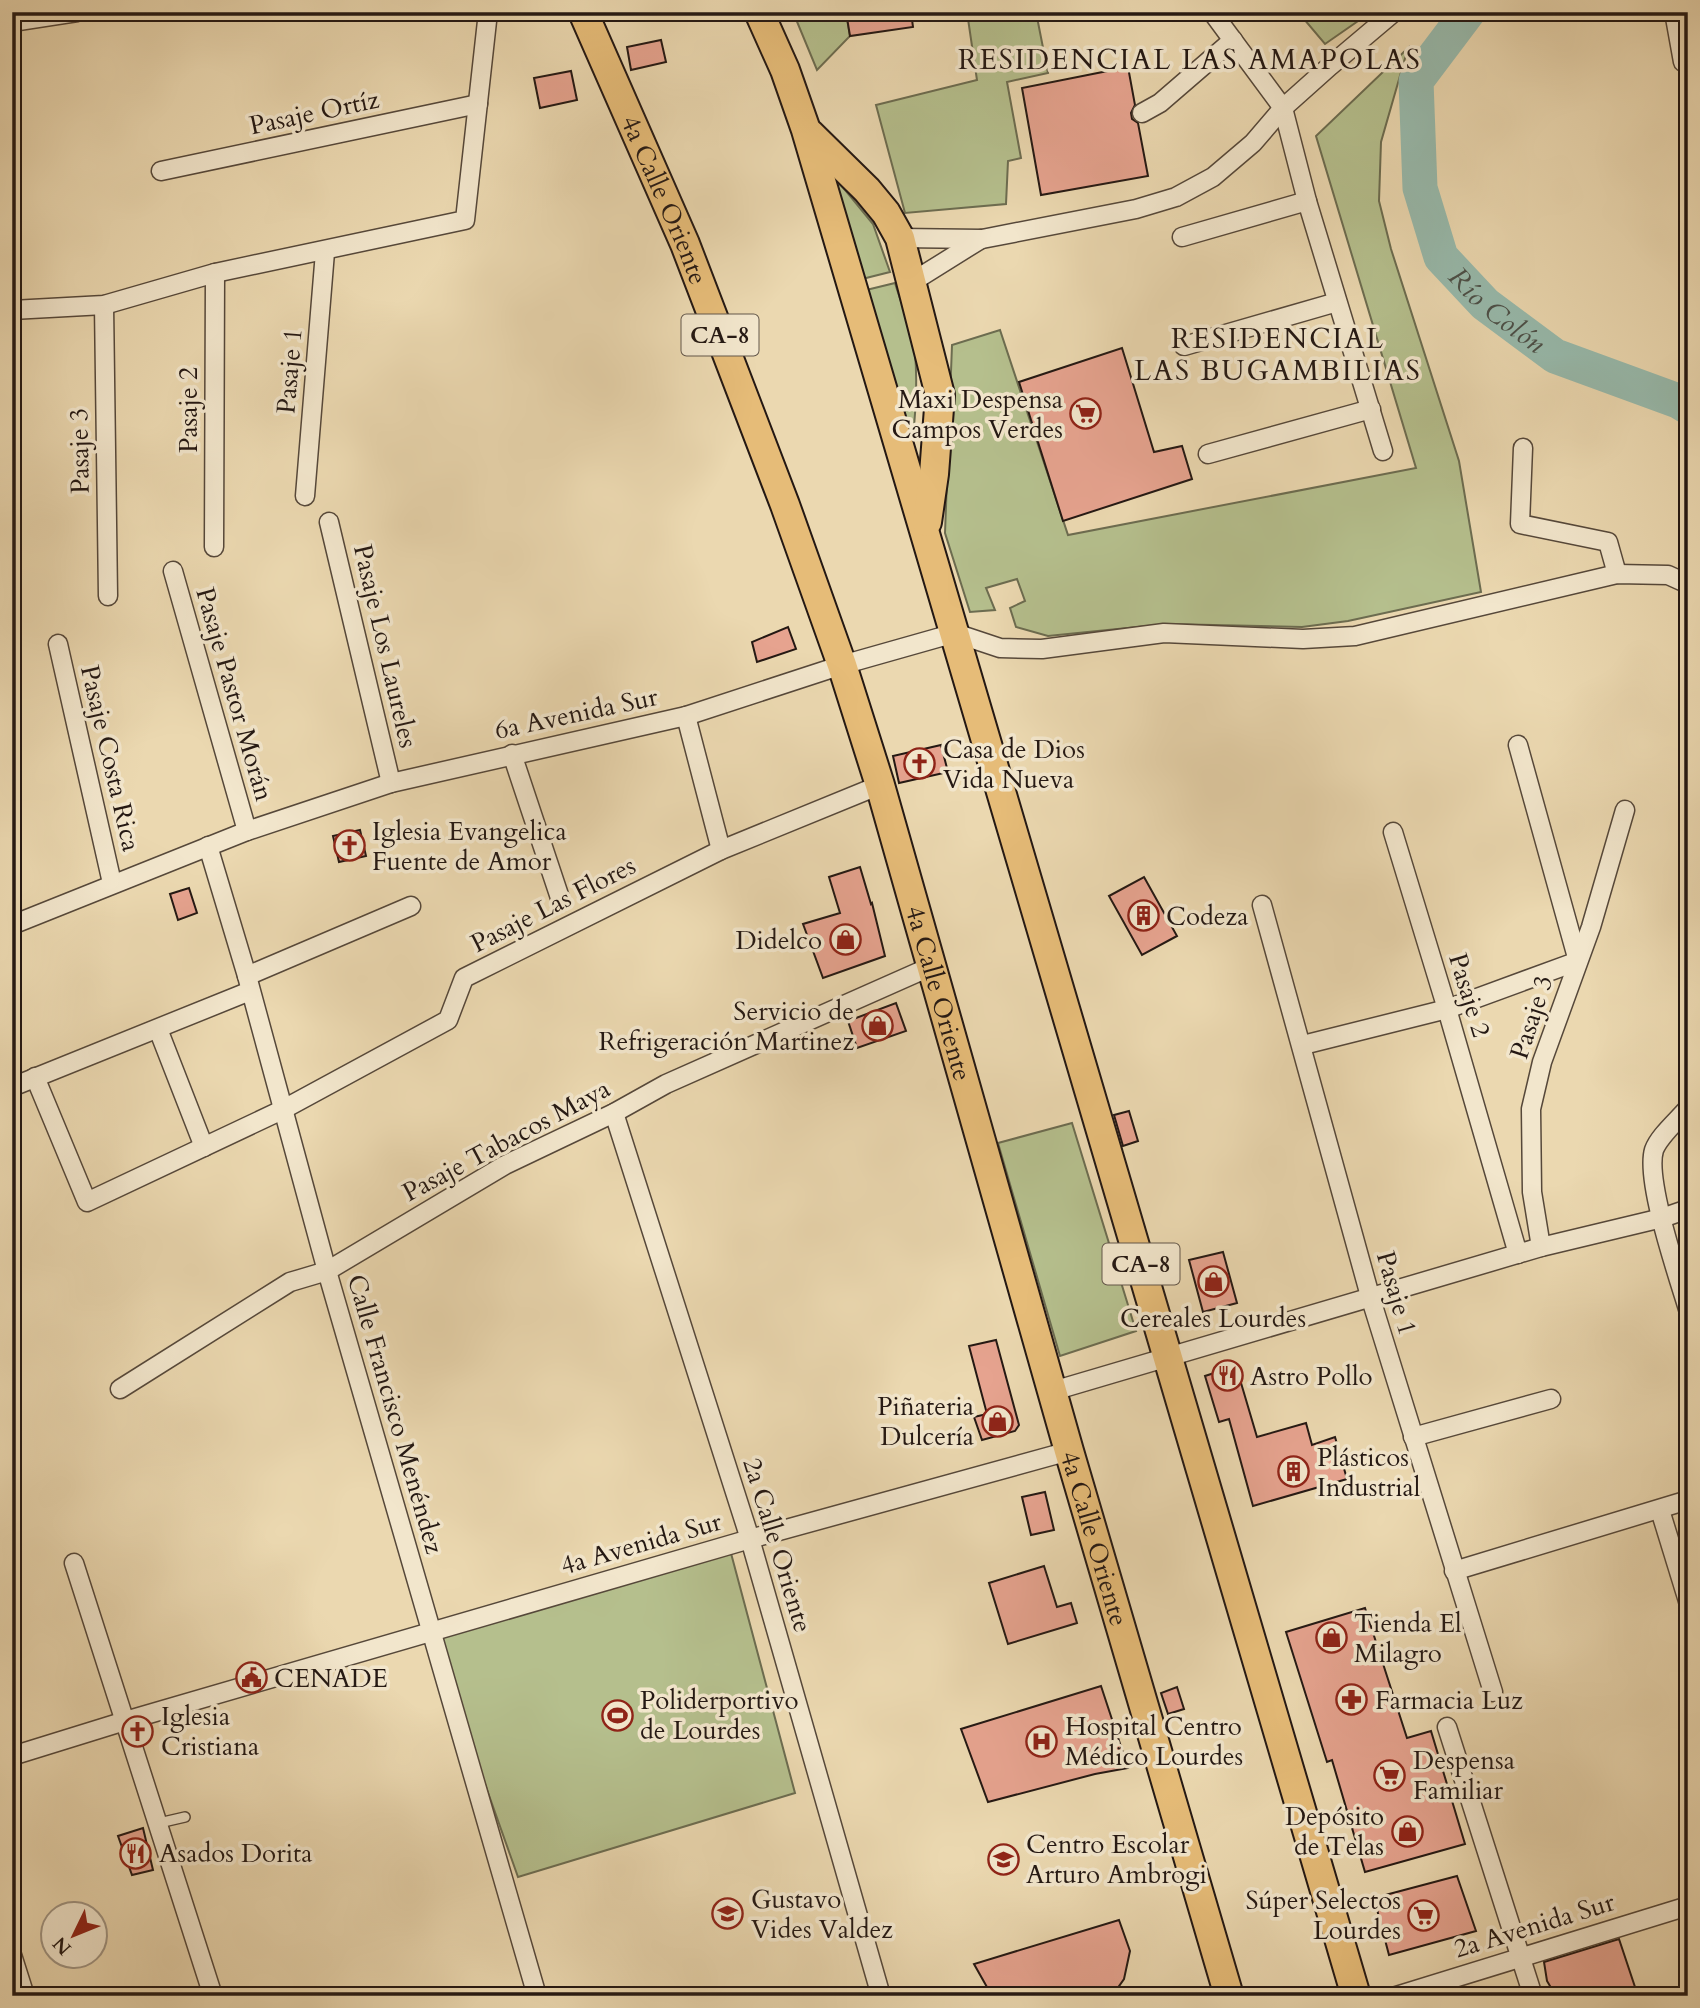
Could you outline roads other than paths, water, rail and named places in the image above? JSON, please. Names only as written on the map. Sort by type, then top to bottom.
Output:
[{"type":"highway","name":"4a Calle Oriente","points":[[583,12],[685,244],[780,492],[842,665],[880,785],[1069,1451],[1229,1996]]},
{"type":"highway","name":"CA-8","points":[[759,12],[785,70],[806,130],[1356,1996]]},
{"type":"highway","points":[[806,130],[867,190],[886,213],[900,238],[940,395],[934,474],[926,531]]},
{"type":"street","points":[[12,22],[76,12]]},
{"type":"street","points":[[12,310],[104,305],[215,273],[325,252],[465,220],[488,12]]},
{"type":"street","points":[[1212,12],[1283,108],[1307,201],[1383,451]]},
{"type":"street","points":[[900,238],[982,239],[1136,209],[1176,197],[1213,177],[1253,143],[1283,108],[1394,12]]},
{"type":"street","points":[[1674,12],[1683,62]]},
{"type":"street","points":[[1142,113],[1160,103],[1234,40]]},
{"type":"street","name":"Pasaje Ortíz","points":[[161,171],[478,104]]},
{"type":"street","points":[[1182,237],[1307,201]]},
{"type":"street","points":[[912,282],[982,239]]},
{"type":"street","name":"Pasaje 1","points":[[305,496],[325,252]]},
{"type":"street","name":"Pasaje 2","points":[[214,547],[215,273]]},
{"type":"street","points":[[1184,346],[1337,302]]},
{"type":"street","name":"Pasaje 3","points":[[104,305],[108,596]]},
{"type":"street","points":[[1208,454],[1371,409]]},
{"type":"street","points":[[1523,448],[1520,524],[1608,542],[1617,574]]},
{"type":"street","name":"Pasaje Los Laureles","points":[[329,522],[391,783]]},
{"type":"street","name":"Pasaje Pastor Morán","points":[[173,572],[247,831]]},
{"type":"street","points":[[955,633],[1000,648],[1042,649],[1164,633],[1303,639],[1355,636],[1617,574],[1668,575],[1688,584]]},
{"type":"street","name":"6a Avenida Sur","points":[[12,925],[247,831],[391,783],[686,716],[842,665],[955,633]]},
{"type":"street","name":"Pasaje Costa Rica","points":[[58,644],[112,883]]},
{"type":"street","points":[[686,716],[721,850]]},
{"type":"street","points":[[1303,1045],[1447,1009],[1578,961],[1518,745]]},
{"type":"street","points":[[512,754],[560,898]]},
{"type":"street","name":"Pasaje Las Flores","points":[[35,1077],[87,1202],[282,1110],[448,1020],[464,978],[721,850],[880,785]]},
{"type":"street","name":"Pasaje 3","points":[[1541,1247],[1532,1192],[1531,1109],[1542,1062],[1591,927],[1625,810]]},
{"type":"street","name":"Pasaje 2","points":[[1393,832],[1517,1254]]},
{"type":"street","name":"Calle Francisco Menéndez","points":[[208,846],[327,1270],[537,1996]]},
{"type":"street","name":"Pasaje 1","points":[[1262,905],[1303,1045],[1370,1296],[1493,1692]]},
{"type":"street","points":[[12,1087],[158,1029],[411,906]]},
{"type":"street","name":"Pasaje Tabacos Maya","points":[[120,1389],[290,1283],[327,1270],[505,1165],[614,1113],[666,1084],[932,966]]},
{"type":"street","points":[[158,1029],[204,1147]]},
{"type":"street","points":[[1688,1108],[1655,1147],[1651,1164],[1662,1218],[1688,1309]]},
{"type":"street","name":"2a Calle Oriente","points":[[614,1113],[750,1538],[881,1996]]},
{"type":"street","points":[[1053,1391],[1370,1296],[1541,1247],[1662,1218],[1688,1209]]},
{"type":"street","points":[[1413,1437],[1551,1399]]},
{"type":"street","name":"4a Avenida Sur","points":[[12,1756],[750,1538],[1069,1451]]},
{"type":"street","points":[[1454,1571],[1688,1500]]},
{"type":"street","points":[[1660,1510],[1688,1601]]},
{"type":"street","points":[[74,1563],[213,1996]]},
{"type":"street","points":[[1447,1727],[1533,1996]]},
{"type":"street","name":"2a Avenida Sur","points":[[1396,1996],[1688,1906]]},
{"type":"street","points":[[12,1955],[25,1996]]},
{"type":"lane","points":[[159,1823],[185,1817]]},
{"type":"waterway","name":"Río Colón","points":[[1468,12],[1416,81],[1420,188],[1441,257],[1485,304],[1555,356],[1688,407]]},
{"type":"place","name":"Maxi Despensa Campos Verdes","points":[[1086,414]]},
{"type":"place","name":"Casa de Dios Vida Nueva","points":[[920,764]]},
{"type":"place","name":"Iglesia Evangelica Fuente de Amor","points":[[349,846]]},
{"type":"place","name":"Codeza","points":[[1143,916]]},
{"type":"place","name":"Didelco","points":[[845,940]]},
{"type":"place","name":"Servicio de Refrigeración Martinez","points":[[877,1026]]},
{"type":"place","name":"Cereales Lourdes","points":[[1213,1282]]},
{"type":"place","name":"Astro Pollo","points":[[1227,1376]]},
{"type":"place","name":"Piñateria Dulcería","points":[[997,1421]]},
{"type":"place","name":"Plásticos Industrial","points":[[1294,1472]]},
{"type":"place","name":"Tienda El Milagro","points":[[1331,1638]]},
{"type":"place","name":"CENADE","points":[[251,1678]]},
{"type":"place","name":"Farmacia Luz","points":[[1352,1700]]},
{"type":"place","name":"Poliderportivo de Lourdes","points":[[617,1715]]},
{"type":"place","name":"Iglesia Cristiana","points":[[138,1731]]},
{"type":"place","name":"Hospital Centro Médico Lourdes","points":[[1042,1741]]},
{"type":"place","name":"Despensa Familiar","points":[[1390,1775]]},
{"type":"place","name":"Depósito de Telas","points":[[1407,1831]]},
{"type":"place","name":"Asados Dorita","points":[[136,1853]]},
{"type":"place","name":"Centro Escolar Arturo Ambrogi","points":[[1003,1859]]},
{"type":"place","name":"Gustavo Vides Valdez","points":[[728,1914]]},
{"type":"place","name":"Súper Selectos Lourdes","points":[[1424,1915]]},
{"type":"district","name":"RESIDENCIAL LAS AMAPOLAS","points":[[1190,59]]},
{"type":"district","name":"RESIDENCIAL LAS BUGAMBILIAS","points":[[1278,354]]}]
